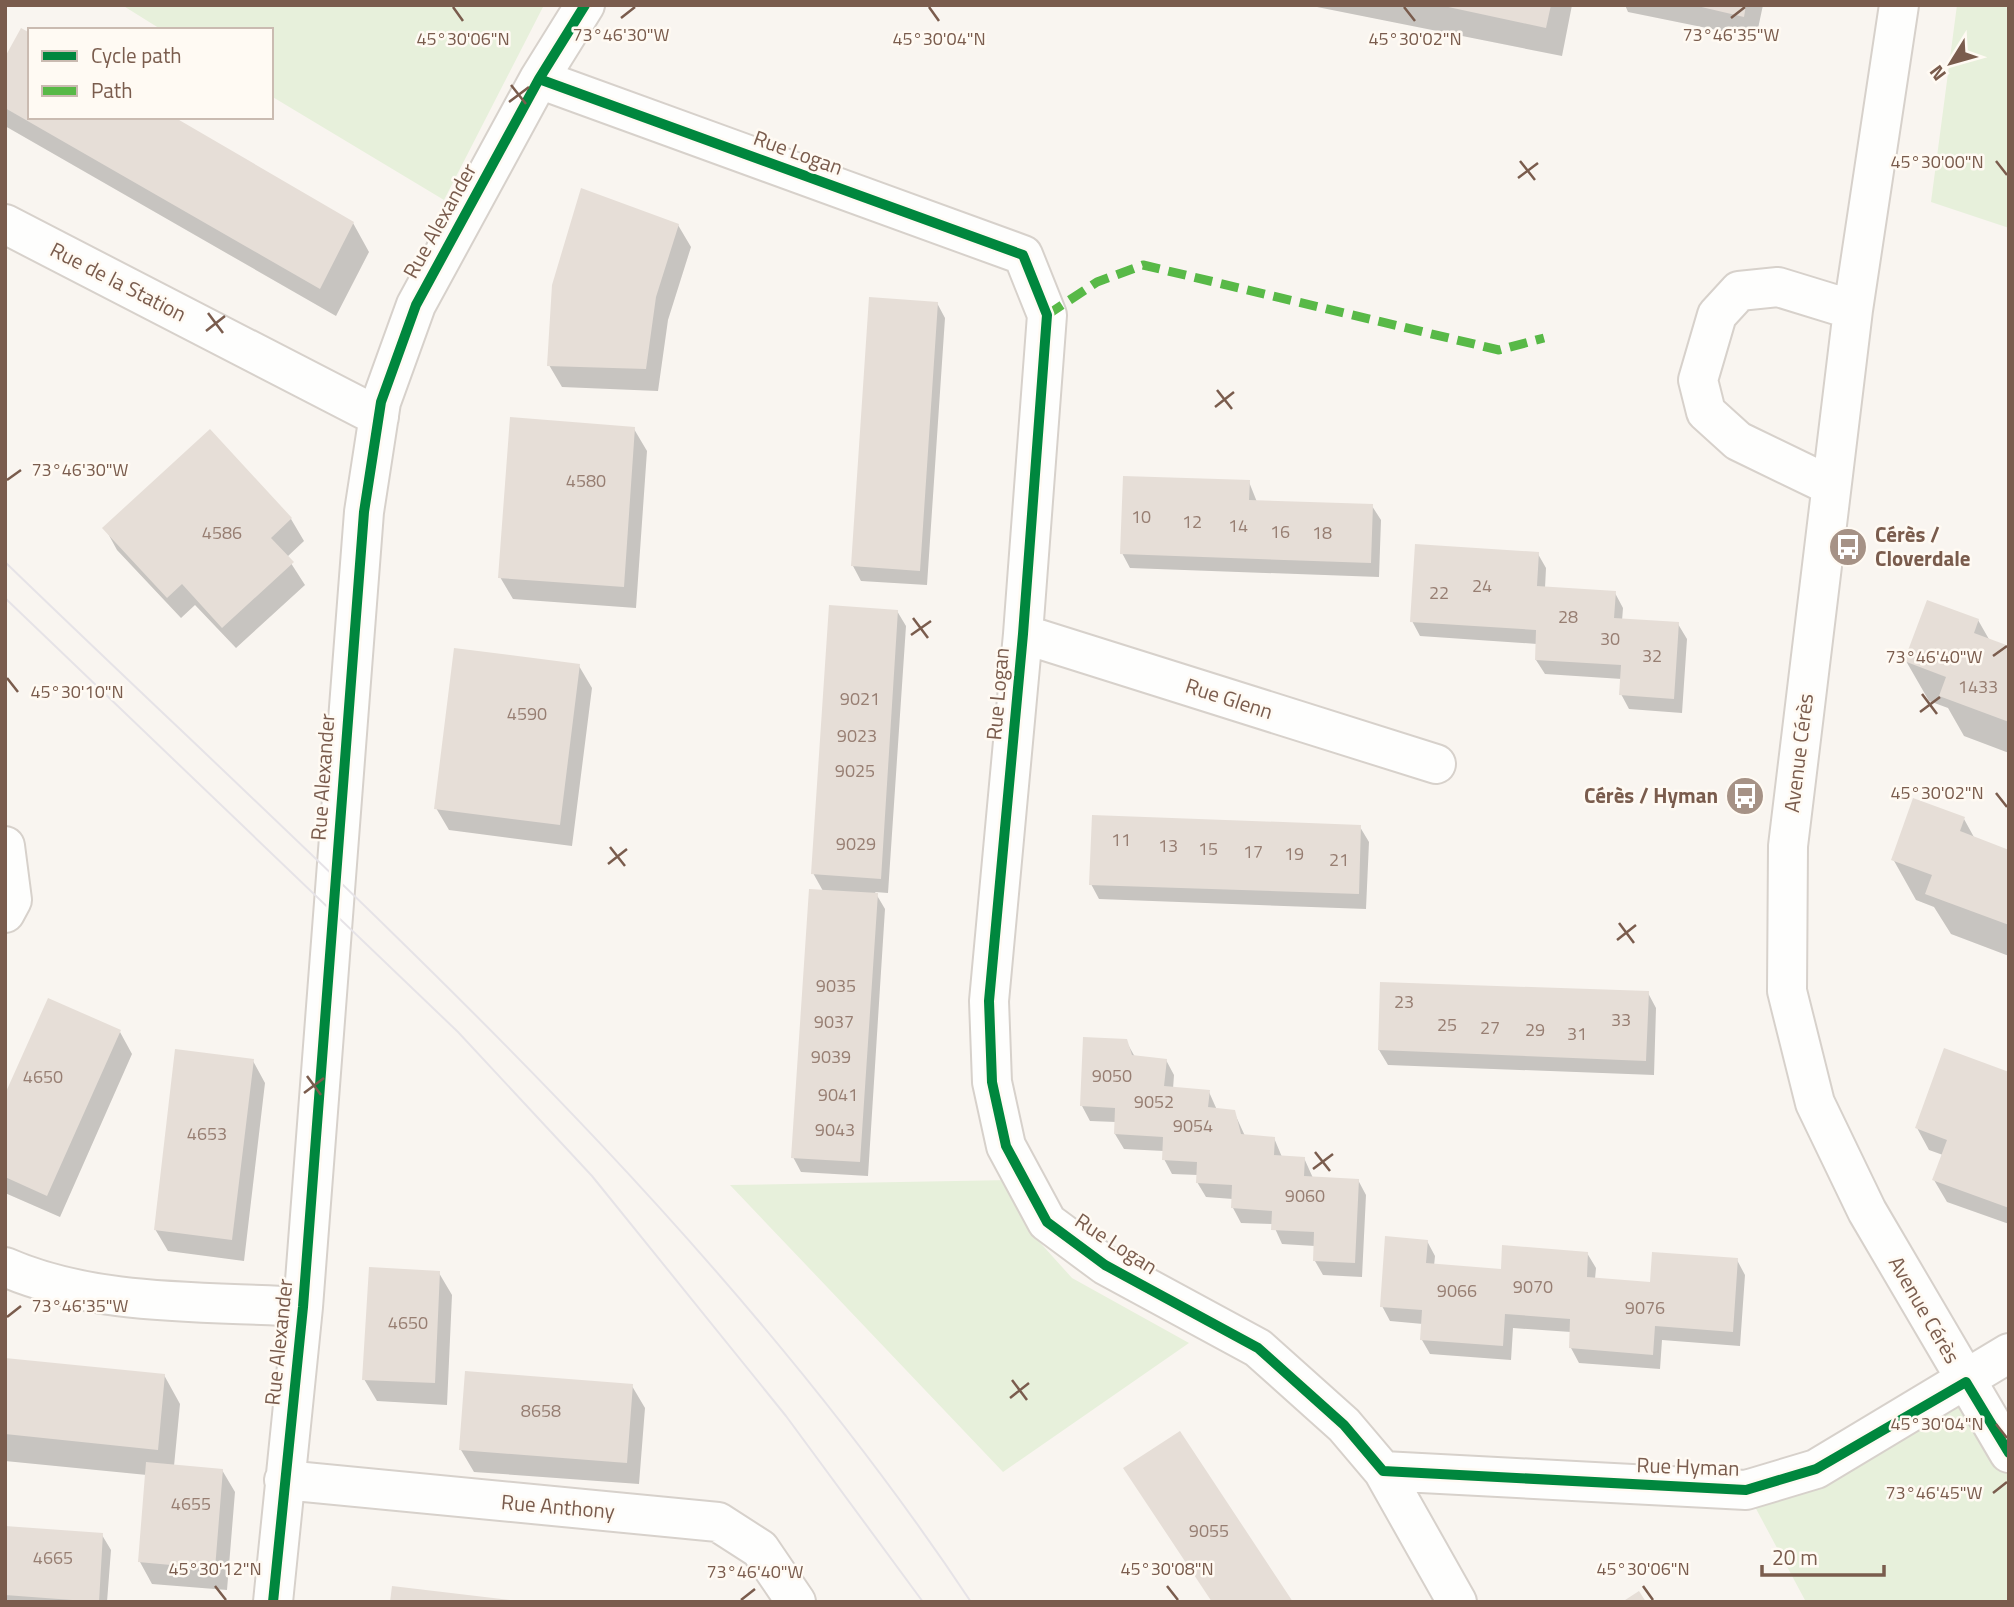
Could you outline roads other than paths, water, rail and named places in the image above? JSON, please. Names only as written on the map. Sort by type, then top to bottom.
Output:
[{"type":"street","name":"Rue Alexander","points":[[273,1602],[303,1307],[363,526],[381,402],[416,305],[539,79],[584,5]]},
{"type":"street","name":"Avenue Cérès","points":[[1899,5],[1853,310],[1788,846],[1787,991],[1815,1103],[1867,1211],[2009,1453]]},
{"type":"street","name":"Rue Logan","points":[[539,79],[1023,255],[1047,315],[1023,634],[989,1002],[992,1082],[1006,1146],[1047,1222],[1105,1265],[1258,1348],[1344,1425],[1383,1471],[1457,1602]]},
{"type":"street","name":"Rue de la Station","points":[[5,224],[379,417]]},
{"type":"street","points":[[1832,486],[1738,441],[1706,412],[1698,380],[1717,315],[1739,291],[1778,287],[1853,310]]},
{"type":"street","name":"Rue Glenn","points":[[1023,634],[1436,764]]},
{"type":"street","points":[[5,846],[12,900],[5,913]]},
{"type":"street","points":[[5,1267],[29,1278],[110,1295],[303,1307]]},
{"type":"street","name":"Rue Hyman","points":[[1383,1471],[1746,1490],[1816,1469],[1966,1382],[2009,1353]]},
{"type":"street","name":"Rue Anthony","points":[[284,1480],[718,1522],[760,1549],[796,1602]]},
{"type":"tram line","points":[[5,562],[390,931],[516,1056],[639,1185],[757,1319],[868,1457],[971,1602]]},
{"type":"tram line","points":[[5,598],[458,1032],[592,1176],[786,1416],[923,1602]]},
{"type":"place","name":"Cérès / Cloverdale","points":[[1848,547]]},
{"type":"place","name":"Cérès / Hyman","points":[[1745,796]]}]
